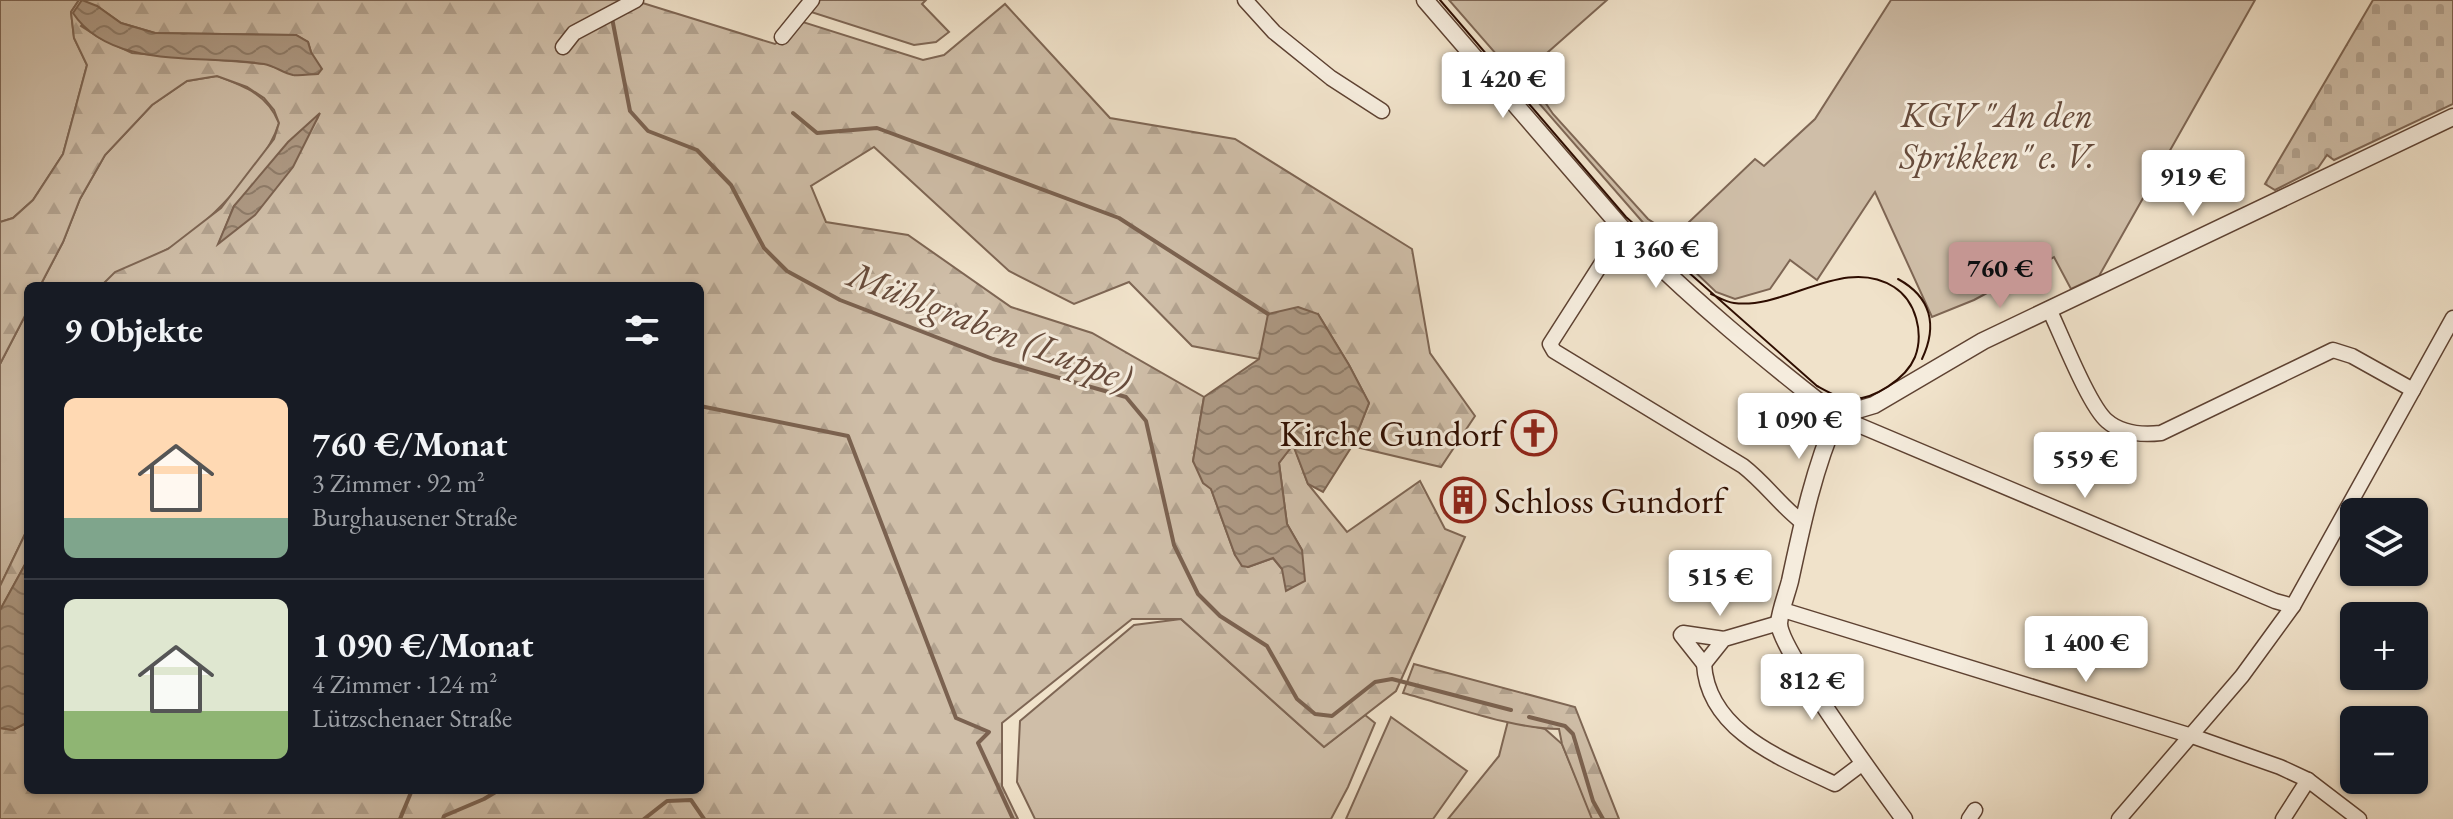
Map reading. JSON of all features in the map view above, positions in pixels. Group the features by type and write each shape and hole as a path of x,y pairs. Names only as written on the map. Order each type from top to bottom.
{"street":[{"path":"782,37 812,0"},
{"path":"1245,0 1274,32 1331,78 1382,111"},
{"path":"1425,0 1627,234 1735,332 1837,416 2260,595 2293,606"},
{"path":"563,47 574,33 630,4"},
{"path":"1904,819 1863,763 1788,648 1781,617 1802,522 1827,438 1837,416 1874,405 1983,341 2453,117"},
{"path":"1627,234 1614,244 1550,344 1554,351 1743,466 1802,522"},
{"path":"2049,309 2098,412 2113,426 2130,432 2146,435 2161,433 2333,350 2352,356 2413,390"},
{"path":"2119,819 2242,676 2293,606 2453,318"},
{"path":"1863,763 1835,784 1756,745 1730,722 1716,701 1705,676 1704,664 1681,634 1724,639 1781,617 2192,736 2308,780 2359,819"},
{"path":"1704,664 1724,639"},
{"path":"2283,819 2308,780"}],"green space":[{"path":"0,0 79,0 71,12 74,38 87,65 63,154 33,200 13,218 0,222"},
{"path":"79,0 633,0 775,44 803,22 923,60 944,55 1005,4 1110,118 1235,139 1412,249 1430,353 1475,416 1441,467 1352,446 1369,403 1318,314 1259,359 1192,346 1129,282 1074,304 1009,271 874,147 811,186 826,222 908,235 1011,307 1092,333 1204,397 1193,461 1211,489 1235,555 1248,567 1273,558 1282,569 1302,550 1287,524 1279,463 1293,444 1308,484 1347,532 1420,481 1445,529 1465,537 1396,691 1324,747 1181,619 1132,619 1002,723 1002,786 1018,819 0,819 0,728 13,730 24,724 24,794 704,794 704,282 105,282 115,272 168,249 221,208 274,139 279,123 274,110 264,98 247,87 217,76 187,81 152,105 105,155 80,199 63,242 42,282 24,282 24,318 0,364 0,222 13,218 33,200 63,154 87,65 74,38 71,12","holes":["97,6 121,23 155,33 296,35 308,42 311,52 294,75 267,64 132,53 81,26","318,117 219,243 234,206"]},
{"path":"816,0 926,0 922,4 949,32 936,42 914,45 808,11"},
{"path":"1449,0 1607,0 1530,68 1530,80 1553,114 1648,219 1660,227 1653,234"},
{"name":"KGV \"An den Sprikken\" e. V.","path":"1891,0 2255,0 2099,276 2071,289 2054,257 1974,300 1932,317 1875,192 1817,280 1790,260 1770,289 1735,299 1716,292 1666,244 1755,159 1764,166 1815,119"},
{"path":"2373,0 2453,0 2453,104 2334,160 2327,155 2318,168 2275,190 2265,184"},
{"path":"217,76 261,98 274,113 279,123 248,176 215,212 181,241 124,269 106,282 42,282 63,242 80,199 105,155 152,105 187,81"},
{"path":"24,318 24,536 0,586 0,364"},
{"path":"24,536 24,566 0,610 0,586"},
{"path":"1181,619 1324,747 1365,715 1375,723 1331,819 1035,819 1017,782 1020,721 1134,625"},
{"path":"1414,664 1575,707 1619,819 1592,819 1559,729 1501,721 1403,693"},
{"path":"1391,717 1467,771 1433,819 1346,819"},
{"path":"1508,721 1545,729 1562,744 1593,819 1448,819 1499,756"}],"water":[{"path":"82,0 97,6 121,23 155,33 296,35 308,42 322,69 318,74 293,75 264,64 135,52 111,44 90,31 73,13"},
{"path":"320,113 293,167 255,215 218,244 234,206 288,142"},
{"path":"1298,307 1318,314 1369,403 1352,446 1323,492 1308,484 1293,445 1279,463 1287,524 1302,550 1305,581 1286,591 1282,569 1273,558 1248,567 1242,566 1211,489 1203,483 1193,461 1204,397 1259,359 1268,314"},
{"path":"24,566 24,724 13,730 0,728 0,610"}],"waterway":[{"name":"Mühlgraben (Luppe)","path":"612,18 630,111 648,131 697,150 731,185 764,248 787,271 840,300 993,359 1126,397 1146,421 1174,545 1198,594 1220,616 1267,646 1297,699 1315,714 1332,716 1375,682 1392,679 1511,710"},
{"path":"793,113 817,133 877,128 1119,218 1268,314"},
{"path":"704,407 848,436 956,718 989,732 978,743 1013,819"},
{"name":"Mühlgraben (Luppe)","path":"1529,717 1565,726 1573,734 1593,801 1603,819"},
{"path":"400,819 410,794"},
{"path":"443,819 492,794"},
{"path":"644,819 667,801 691,800 704,819"}],"tram line":[{"path":"1440,0 1626,217 1817,386 1851,399 1869,396 1897,380 1911,365 1918,348 1916,318 1908,300 1894,287 1875,279 1855,277 1835,280 1754,303 1725,301 1722,299 1719,298 1716,297 1711,294"},
{"path":"1898,279 1918,294 1928,313 1930,335 1922,359"}],"place":[{"name":"Kirche Gundorf","path":"1534,433"},
{"name":"Schloss Gundorf","path":"1463,500"}]}
